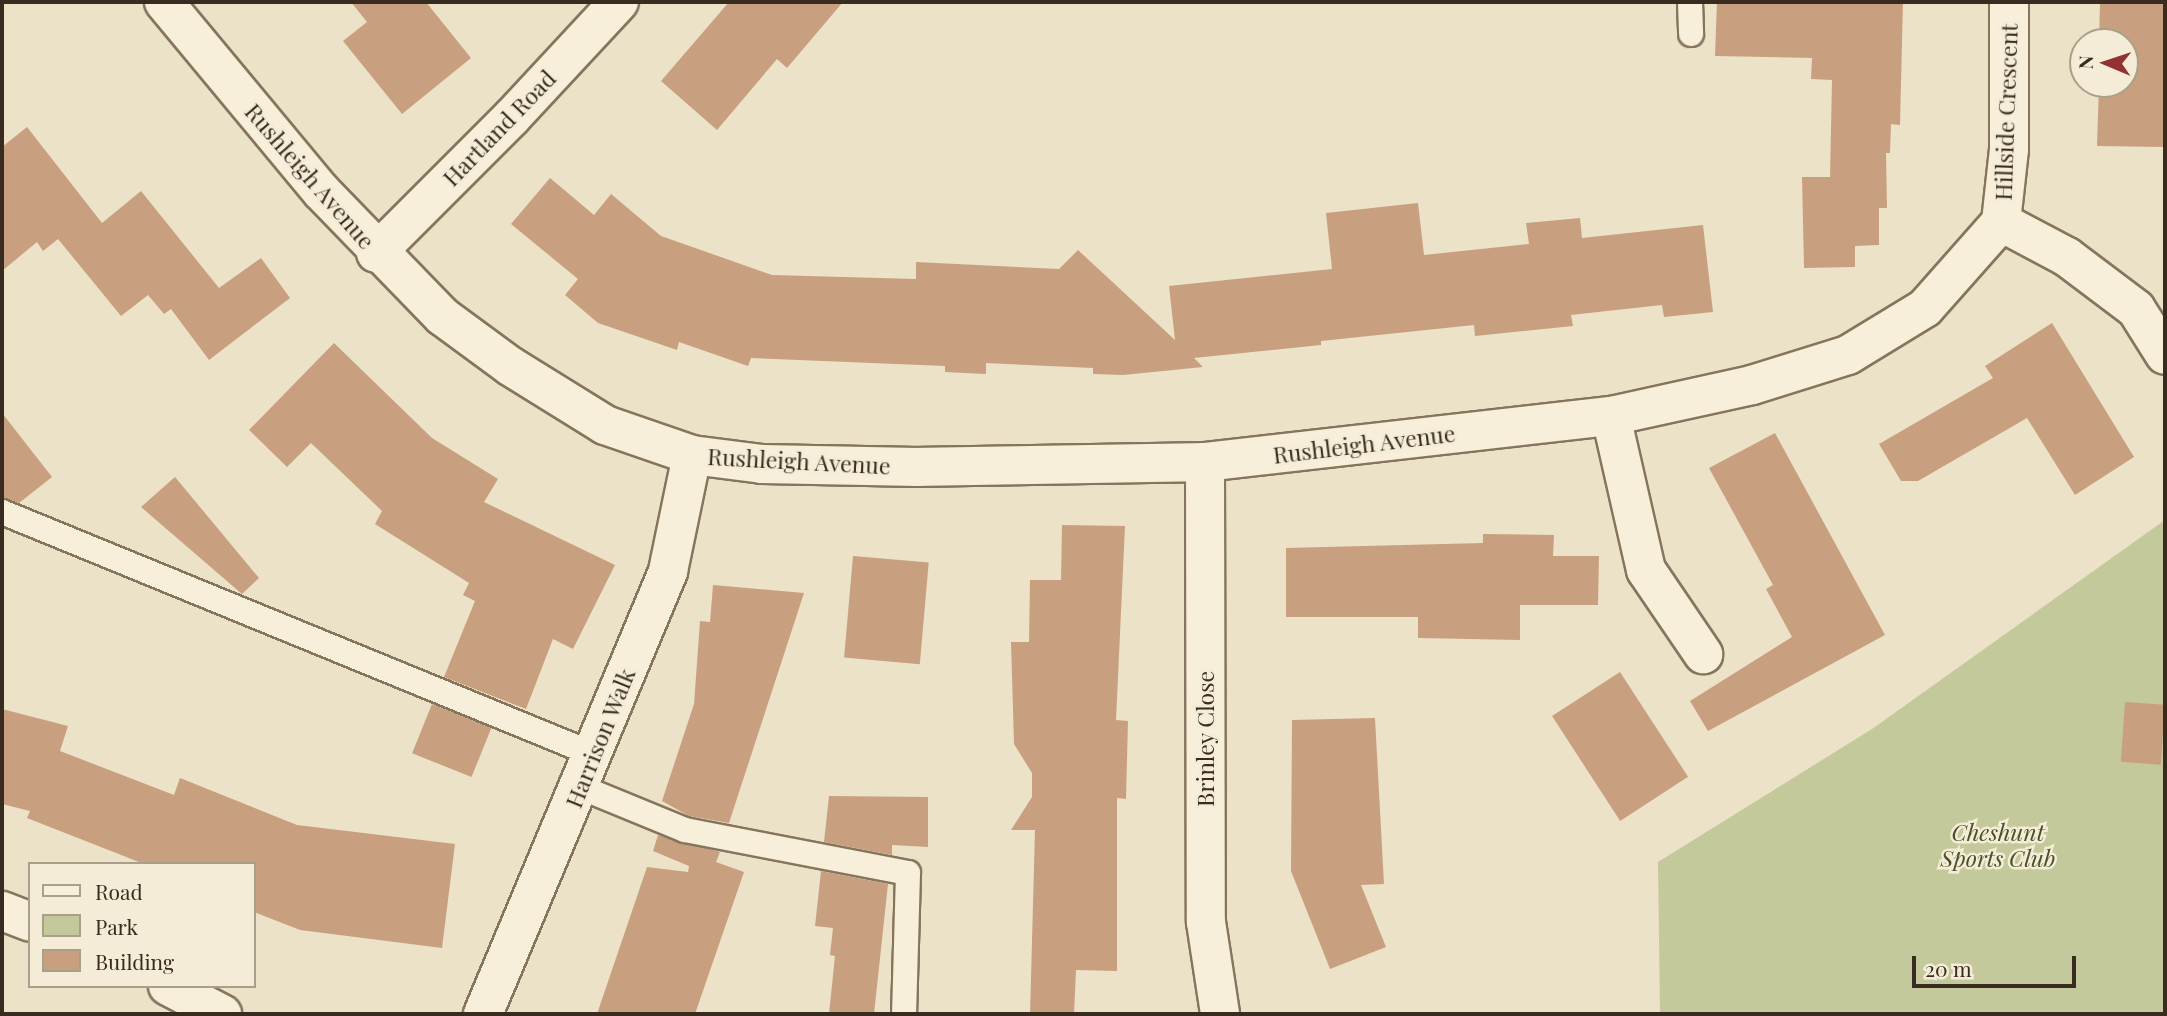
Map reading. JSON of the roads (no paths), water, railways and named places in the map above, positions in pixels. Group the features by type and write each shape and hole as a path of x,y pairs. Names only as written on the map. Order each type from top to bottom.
{"street":[{"name":"Rushleigh Avenue","path":"164,2 288,154 376,253 442,316 510,366 605,425 692,455 762,464 905,467 1205,462 1611,416 1752,385 1848,355 1925,308 2001,222"},
{"name":"Hartland Road","path":"376,253 512,117 619,2"},
{"name":"Hillside Crescent","path":"2001,222 2009,149 2009,2"},
{"path":"2001,222 2067,257 2137,309 2165,355"},
{"path":"1611,416 1646,570 1703,654"},
{"name":"Harrison Walk","path":"483,1014 587,771 668,571 692,455"},
{"name":"Brinley Close","path":"1205,462 1206,922 1220,1014"},
{"path":"2,911 28,921"},
{"path":"171,988 212,1012"}],"lane":[{"path":"1690,2 1691,34"},
{"path":"2,512 587,771 685,830 908,873 904,1014"}],"park label":[{"name":"Cheshunt Sports Club","path":"1998,845"}]}
